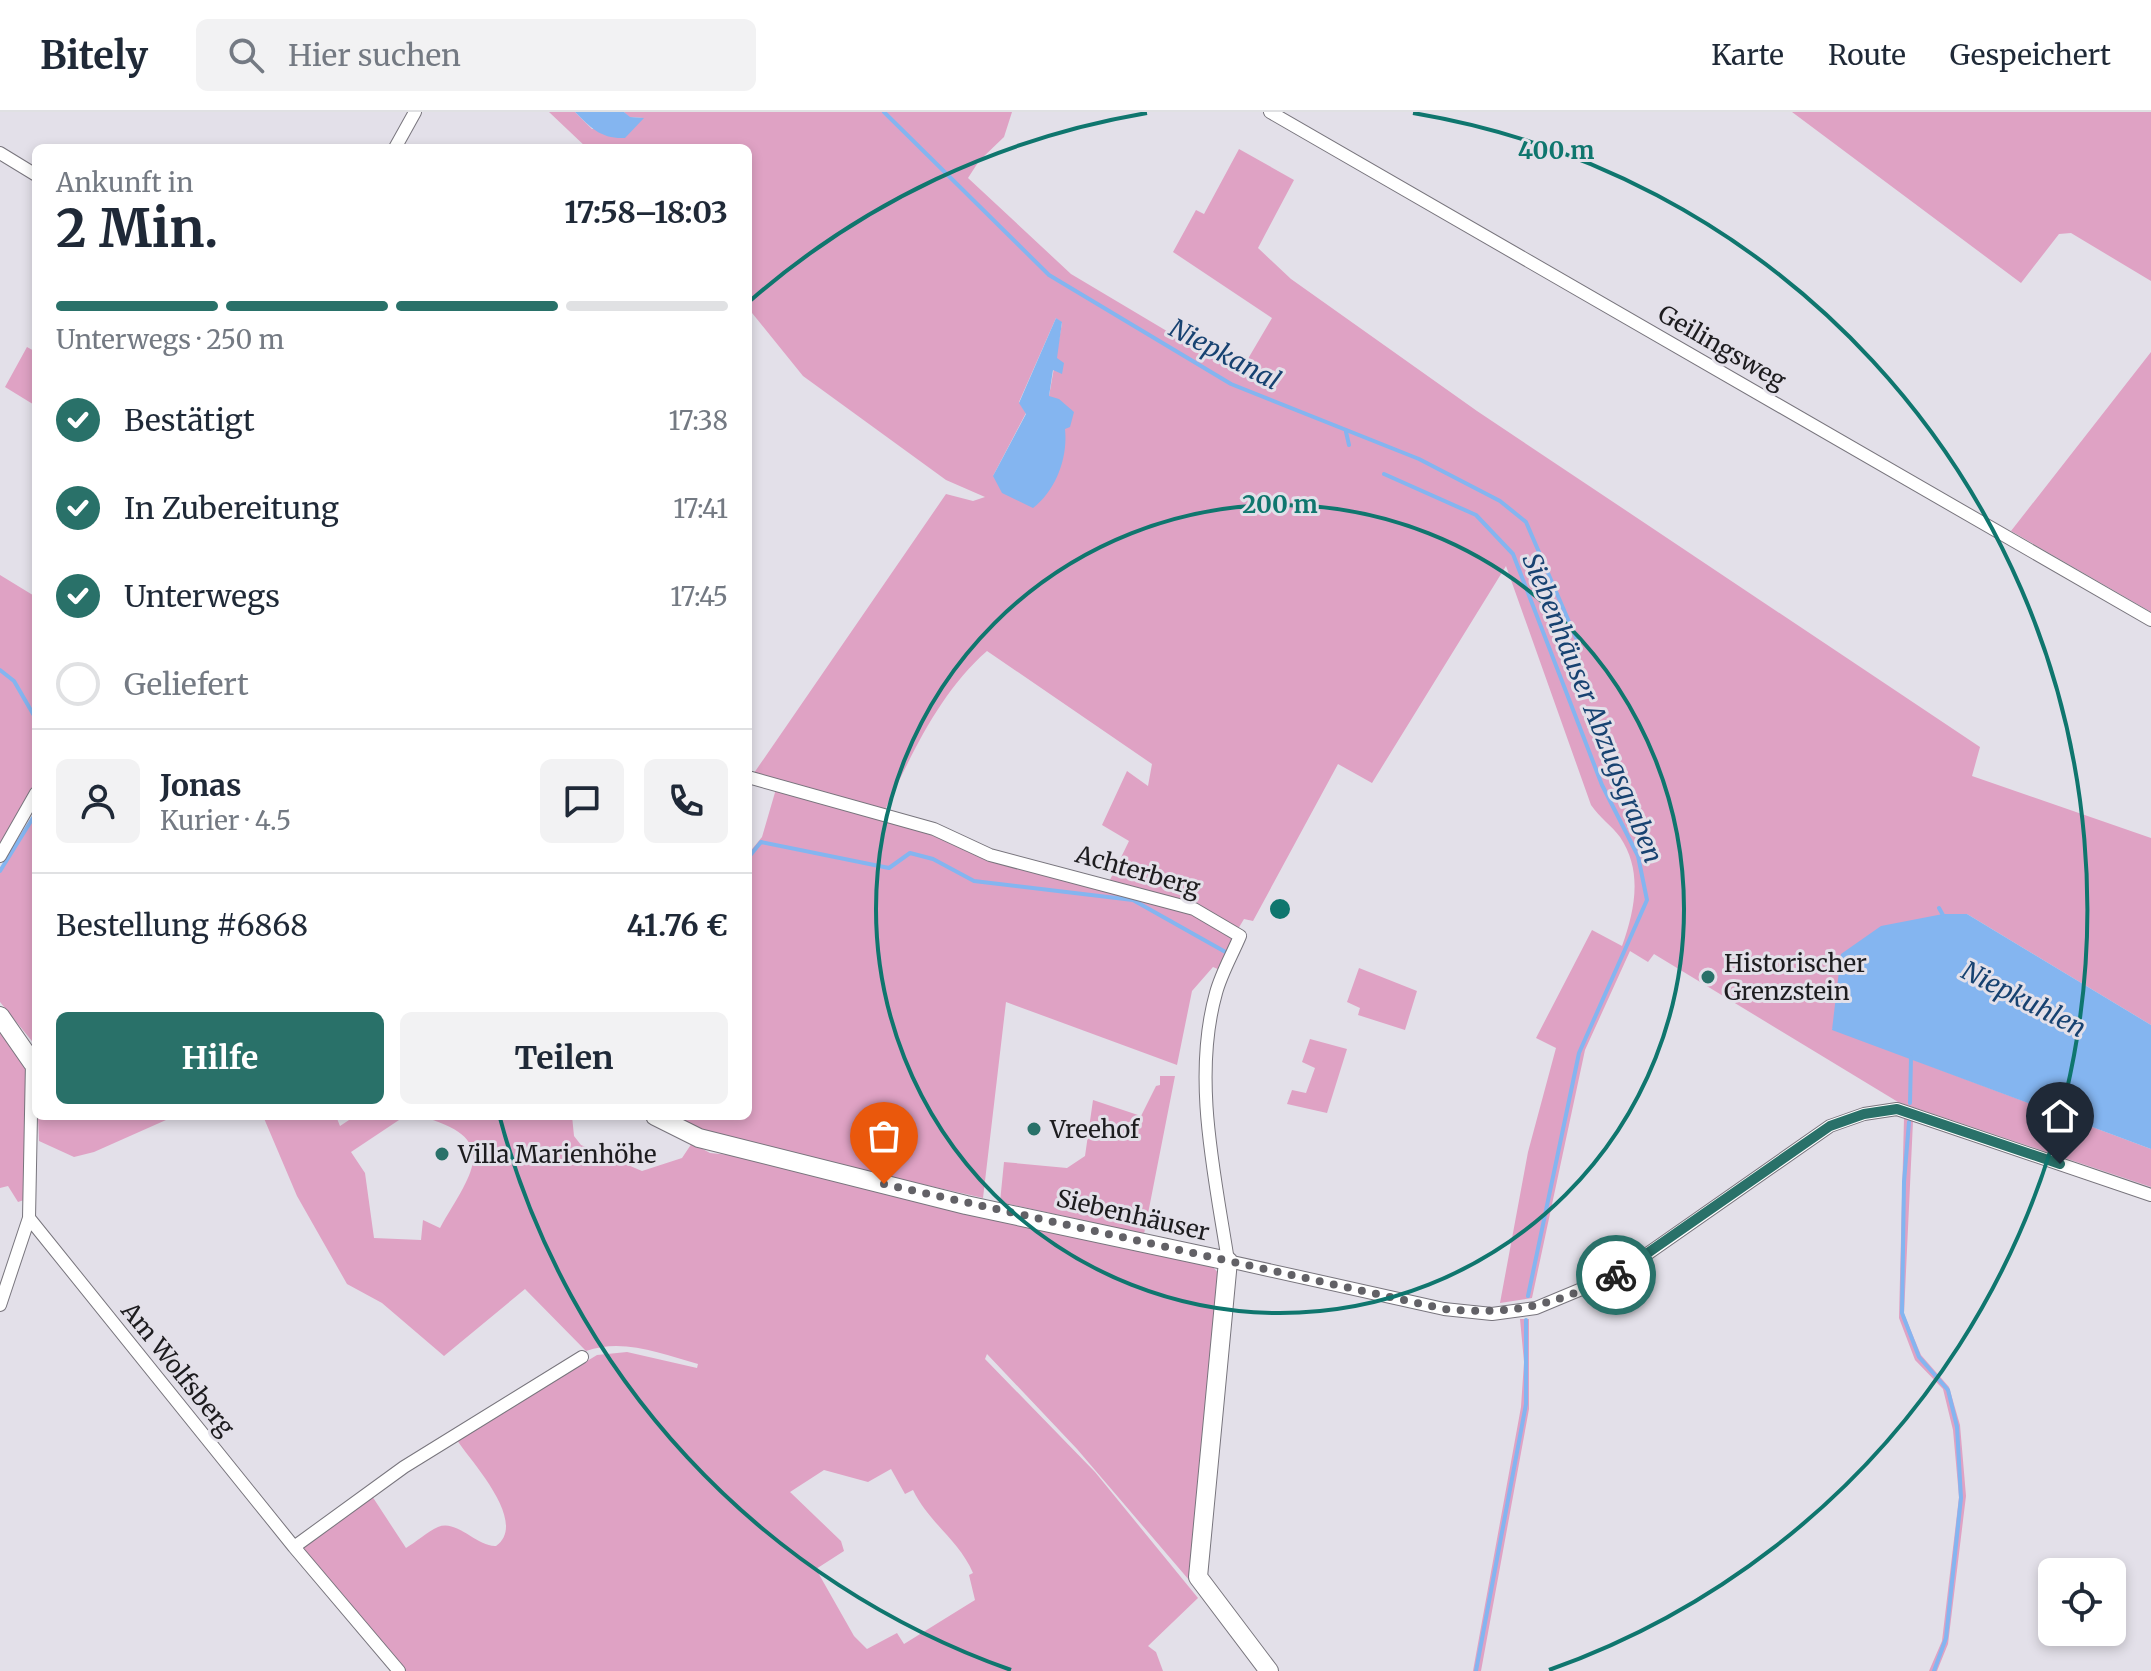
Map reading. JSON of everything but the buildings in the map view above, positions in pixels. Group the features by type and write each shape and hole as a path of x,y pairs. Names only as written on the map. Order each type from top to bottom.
{"street":[{"path":"397,144 415,112"},
{"name":"Geilingsweg","path":"1270,112 2151,620"},
{"path":"0,153 32,173"},
{"name":"Achterberg","path":"752,778 934,829 990,855 1194,909 1240,936 1216,993 1206,1074 1208,1129 1228,1261"},
{"path":"0,856 32,800"},
{"path":"0,1016 32,1059"},
{"path":"1228,1261 1444,1309 1492,1314 1536,1308 1620,1273 1830,1126 1864,1114 1897,1109 2151,1195"},
{"path":"0,1305 29,1218 32,1120"},
{"name":"Siebenhäuser","path":"663,1120 699,1138 966,1205 1228,1261 1198,1577 1269,1671"},
{"name":"Am Wolfsberg","path":"29,1218 294,1547 399,1671"},
{"path":"294,1547 404,1467 582,1357"}],"shaded area":[{"path":"549,112 575,112 592,129 643,118 629,117 624,112 1012,112 1004,137 979,161 968,178 1071,274 1239,374 1272,318 1173,252 1196,210 1204,214 1239,149 1294,180 1258,248 1291,279 1477,411 1980,747 1972,776 2151,838 2151,1025 1967,914 1943,914 1832,1029 2151,1149 2151,1187 1898,1102 1654,954 1648,962 1630,951 1585,1050 1532,1298 1500,1303 1528,1152 1556,1048 1536,1038 1592,930 1622,946 1634,891 1632,863 1627,850 1617,833 1591,805 1506,566 1372,783 1338,764 1253,921 1244,919 1238,929 1192,905 1109,882 1129,841 1102,825 1127,771 1148,786 1152,764 987,651 941,705 916,746 885,810 754,773 946,494 973,501 985,497 946,480 803,376 752,313 752,144 583,144","holes":["1056,318 1062,323 1049,396 993,476 1026,413 1019,402"]},
{"path":"1792,112 2151,112 2151,281 2071,233 2059,234 2021,283"},
{"path":"27,347 32,350 32,404 5,387"},
{"path":"2151,352 2151,612 2011,531"},
{"path":"0,575 32,595 32,787 0,846"},
{"path":"776,789 921,831 988,858 1202,916 1236,940 1220,970 1213,967 1192,991 1177,1065 1006,1002 983,1198 715,1137 680,1120 752,1120 752,849 762,837"},
{"path":"32,817 32,1041 0,1002 0,869"},
{"path":"1359,968 1417,991 1405,1030 1358,1015 1360,1008 1347,1002"},
{"path":"0,1027 27,1071 27,1199 18,1202 8,1186 0,1188"},
{"path":"1310,1039 1347,1049 1327,1113 1287,1104 1292,1090 1306,1093 1315,1068 1302,1062"},
{"path":"1160,1076 1175,1076 1144,1234 1000,1202 1004,1162 1067,1168 1085,1156 1093,1100 1141,1116 1156,1086 1160,1085"},
{"path":"1904,1118 1913,1121 1904,1314 1921,1355 1949,1387 1960,1425 1966,1496 1948,1644 1937,1671 1929,1671 1942,1641 1959,1497 1953,1430 1943,1389 1915,1360 1899,1318"},
{"path":"38,1120 166,1120 94,1152 74,1157 39,1141"},
{"path":"265,1120 338,1120 340,1126 349,1120 399,1120 351,1152 365,1173 374,1238 421,1240 423,1220 440,1228 462,1191 473,1160 471,1147 463,1135 432,1120 572,1120 574,1136 581,1145 642,1171 682,1158 692,1143 710,1153 740,1156 1212,1266 1223,1278 1189,1580 1077,1449 987,1354 985,1359 1095,1472 1198,1598 1148,1646 1156,1652 1163,1671 404,1671 298,1549 372,1496 406,1548 434,1529 445,1526 496,1546 504,1535 506,1522 502,1508 457,1440 597,1355 627,1352 697,1368 698,1364 628,1347 600,1347 586,1351 525,1289 444,1356 382,1303 347,1284 297,1196","holes":["891,1469 905,1494 913,1490 967,1561 973,1573 969,1575 975,1600 904,1644 897,1633 867,1649 854,1636 816,1569 844,1551 841,1541 790,1492 824,1470 868,1482"]},
{"path":"1520,1319 1529,1319 1529,1409 1481,1671 1473,1671 1521,1407 1524,1362"}],"water":[{"path":"575,112 624,112 630,117 644,118 625,138 617,138 597,131"},
{"path":"1056,318 1062,322 1057,358 1064,363 1062,374 1053,370 1049,396 1059,399 1074,412 1070,427 1065,429 1059,473 1048,492 1033,508 1002,493 993,476 1026,414 1019,403"},
{"path":"1943,914 1967,914 2151,1025 2151,1149 1832,1030 1841,954 1881,926"}],"waterway":[{"name":"Niepkanal","path":"884,112 1049,275 1231,384 1419,459 1500,501 1526,522 1576,638"},
{"name":"Siebenhäuser Abzugsgraben","path":"1346,432 1349,445"},
{"name":"Siebenhäuser Abzugsgraben","path":"1384,474 1476,515 1513,554 1602,785 1638,856 1647,900 1579,1053 1528,1296"},
{"path":"0,670 14,681 32,712"},
{"path":"0,871 32,819"},
{"path":"752,853 761,842 889,868 910,853 933,859 974,881 1133,900 1229,954"},
{"name":"Niepkuhlen","path":"1939,908 1944,917"},
{"path":"1910,1103 1911,1057"},
{"path":"1909,1122 1904,1182 1902,1313 1919,1357 1948,1390 1957,1427 1961,1498 1946,1638 1934,1671"},
{"name":"Siebenhäuser Abzugsgraben","path":"1476,1671 1526,1404 1526,1320"}],"way so far":[{"path":"884,1184 966,1205 996,1209 1444,1309 1492,1314 1536,1308 1616,1275"}],"place":[{"name":"Historischer Grenzstein","path":"1708,977"},
{"name":"Vreehof","path":"1034,1129"},
{"name":"Villa Marienhöhe","path":"442,1154"}],"route":[{"path":"1616,1275 1830,1126 1864,1114 1897,1109 2060,1164"}]}
